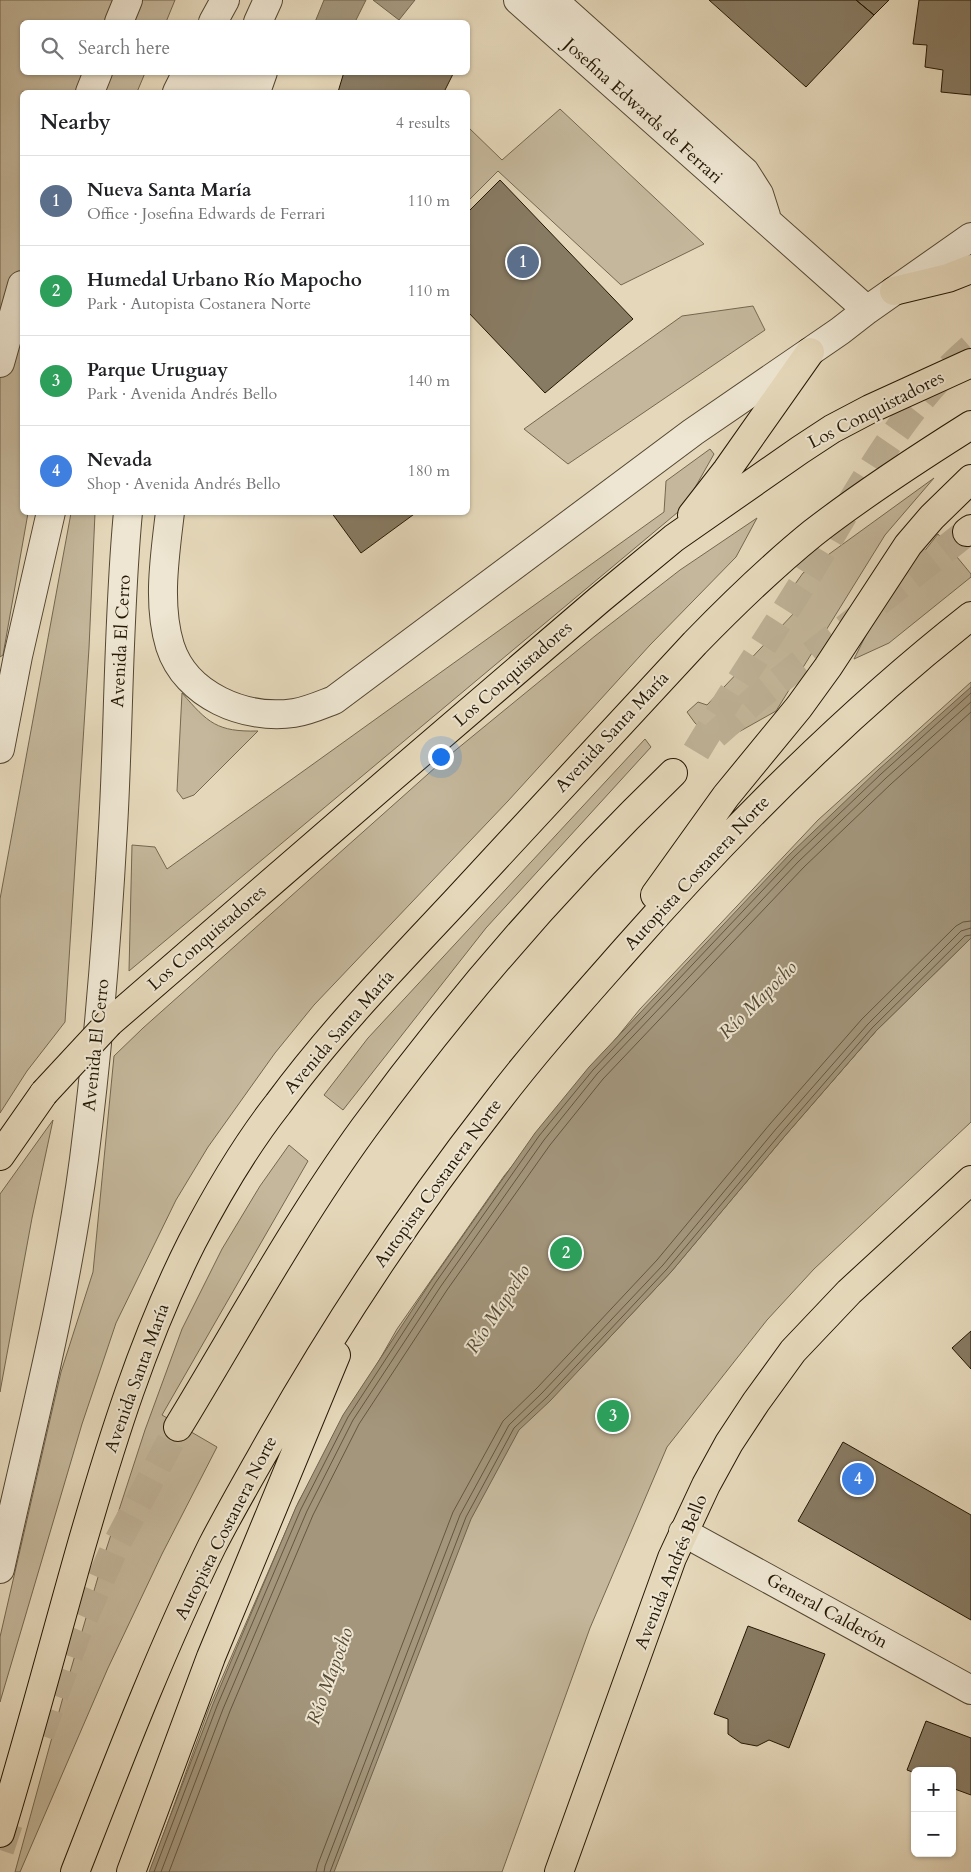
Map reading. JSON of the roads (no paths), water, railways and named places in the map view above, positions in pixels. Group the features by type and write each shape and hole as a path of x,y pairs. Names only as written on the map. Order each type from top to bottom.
{"main road":[{"path":"894,291 948,278 971,269"},
{"path":"674,538 727,470 810,352"},
{"name":"Los Conquistadores","path":"0,1156 44,1093 109,1024 394,776 674,538 832,429 870,409 971,363"},
{"name":"Avenida Santa María","path":"0,1833 94,1499 139,1363 191,1244 214,1202 275,1106 319,1051 379,984 737,600 814,533 875,488 971,425"},
{"path":"594,986 697,835 726,796 799,707 828,667 908,545 932,516 971,479"},
{"name":"Autopista Costanera Norte","path":"75,1872 149,1685 214,1543 305,1380 368,1280 440,1177 497,1100 594,986 726,839 800,766 888,685 971,616"},
{"path":"178,1427 293,1237 375,1114 447,1020 555,892 620,824 673,773"},
{"name":"Avenida Andrés Bello","path":"559,1872 683,1532 729,1442 793,1351 849,1292 971,1180"},
{"path":"131,1872 211,1657 368,1280"}],"street":[{"path":"120,20 128,0"},
{"path":"214,20 225,0"},
{"path":"224,20 230,0"},
{"path":"259,20 268,0"},
{"path":"279,20 285,0"},
{"name":"Josefina Edwards de Ferrari","path":"518,0 866,310"},
{"name":"Josefina Edwards de Ferrari","path":"553,0 745,172 759,194 768,222"},
{"path":"91,90 97,75"},
{"path":"179,90 186,75"},
{"path":"203,90 207,75"},
{"path":"227,90 234,75"},
{"path":"257,90 262,75"},
{"path":"170,515 164,568 164,596 170,645 179,664 192,681 206,693 238,708 256,713 286,714 316,708 334,700 693,432 810,352 866,310 971,237"},
{"path":"0,363 20,292"},
{"path":"0,748 18,656 50,515"},
{"name":"Avenida El Cerro","path":"0,1569 63,1283 76,1218 84,1160 102,983 113,829 121,616 128,515"},
{"name":"General Calderón","path":"683,1532 971,1690"}],"water":[{"path":"324,0 366,0 356,20 316,20"},
{"path":"373,0 415,0 399,20"},
{"name":"Río Mapocho","path":"971,687 971,938 876,1031 671,1272 550,1401 519,1430 471,1519 334,1872 149,1872 213,1704 296,1507 343,1415 432,1280 535,1133 589,1067 790,854 878,770"}],"tunnel":[{"path":"696,752 792,600 860,487 900,427 921,399 971,348"},
{"path":"715,735 757,698 967,532"},
{"path":"40,1735 76,1636 115,1547 178,1427"},
{"path":"0,1850 13,1811"}],"place":[{"name":"Nueva Santa María","path":"523,262"},
{"name":"Humedal Urbano Río Mapocho","path":"566,1253"},
{"name":"Parque Uruguay","path":"613,1416"},
{"name":"Nevada","path":"858,1479"}]}
